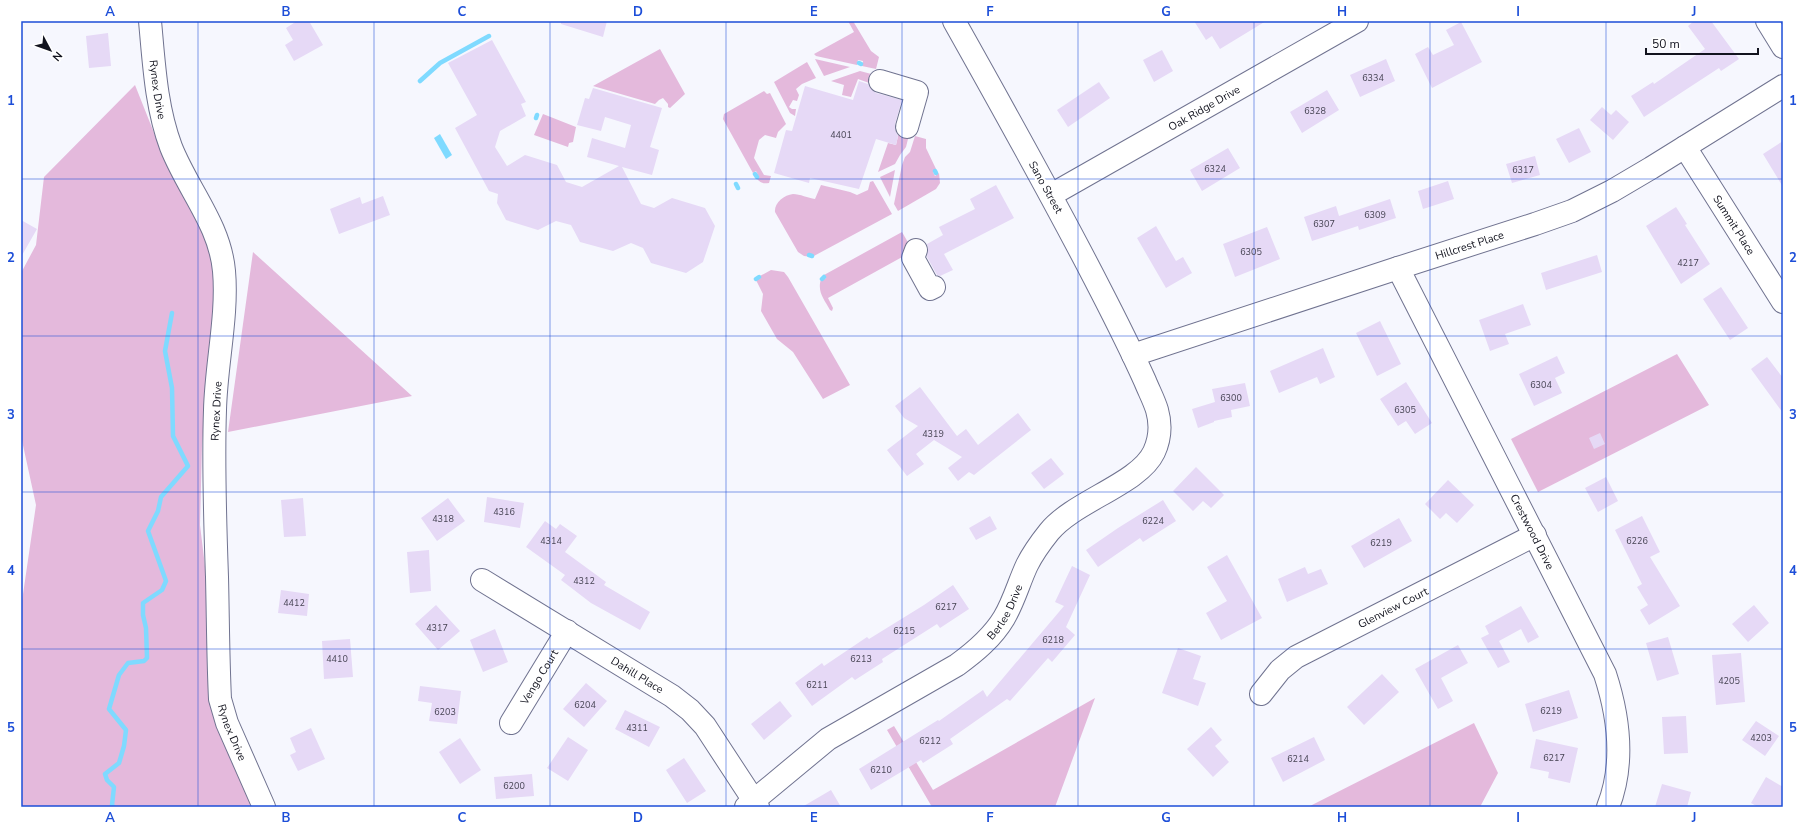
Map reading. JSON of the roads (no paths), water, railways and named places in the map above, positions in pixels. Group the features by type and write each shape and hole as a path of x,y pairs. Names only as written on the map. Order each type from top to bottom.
{"street":[{"name":"Rynex Drive","path":"150,21 159,106 163,124 172,149 183,172 214,229 222,254 225,292 215,408 214,467 220,699 227,723 264,807"},
{"name":"Sano Street","path":"954,21 1051,195 1134,355"},
{"name":"Oak Ridge Drive","path":"1051,195 1357,21"},
{"path":"1767,21 1783,47"},
{"path":"880,81 917,92 907,127"},
{"name":"Hillcrest Place","path":"1134,355 1535,224 1572,210 1612,191 1783,86"},
{"name":"Summit Place","path":"1685,147 1783,302"},
{"path":"916,250 913,258 930,289 934,287"},
{"name":"Crestwood Drive","path":"1398,268 1601,664 1613,700 1618,725 1619,752 1616,776 1608,807"},
{"name":"Berlee Drive","path":"752,805 828,739 957,665 976,650 993,633 1003,620 1010,607 1027,565 1038,546 1053,527 1070,513 1136,473 1146,464 1153,454 1158,442 1159,420 1134,355"},
{"name":"Glenview Court","path":"1261,694 1280,670 1296,657 1535,535"},
{"name":"Dahill Place","path":"482,580 672,696 690,710 705,726 752,805"},
{"name":"Vengo Court","path":"511,723 567,631"}],"water":[{"path":"440,134 452,155 446,159 434,138"}],"waterway":[{"path":"420,81 440,63 489,36"},
{"path":"736,184 738,188"},
{"path":"114,807 112,805 114,787 107,780 105,774 119,763 124,746 126,730 109,709 119,675 128,663 144,661 147,658 143,603 162,590 166,581 148,531 158,511 161,497 188,466 173,436 172,388 165,351 172,313"}]}
